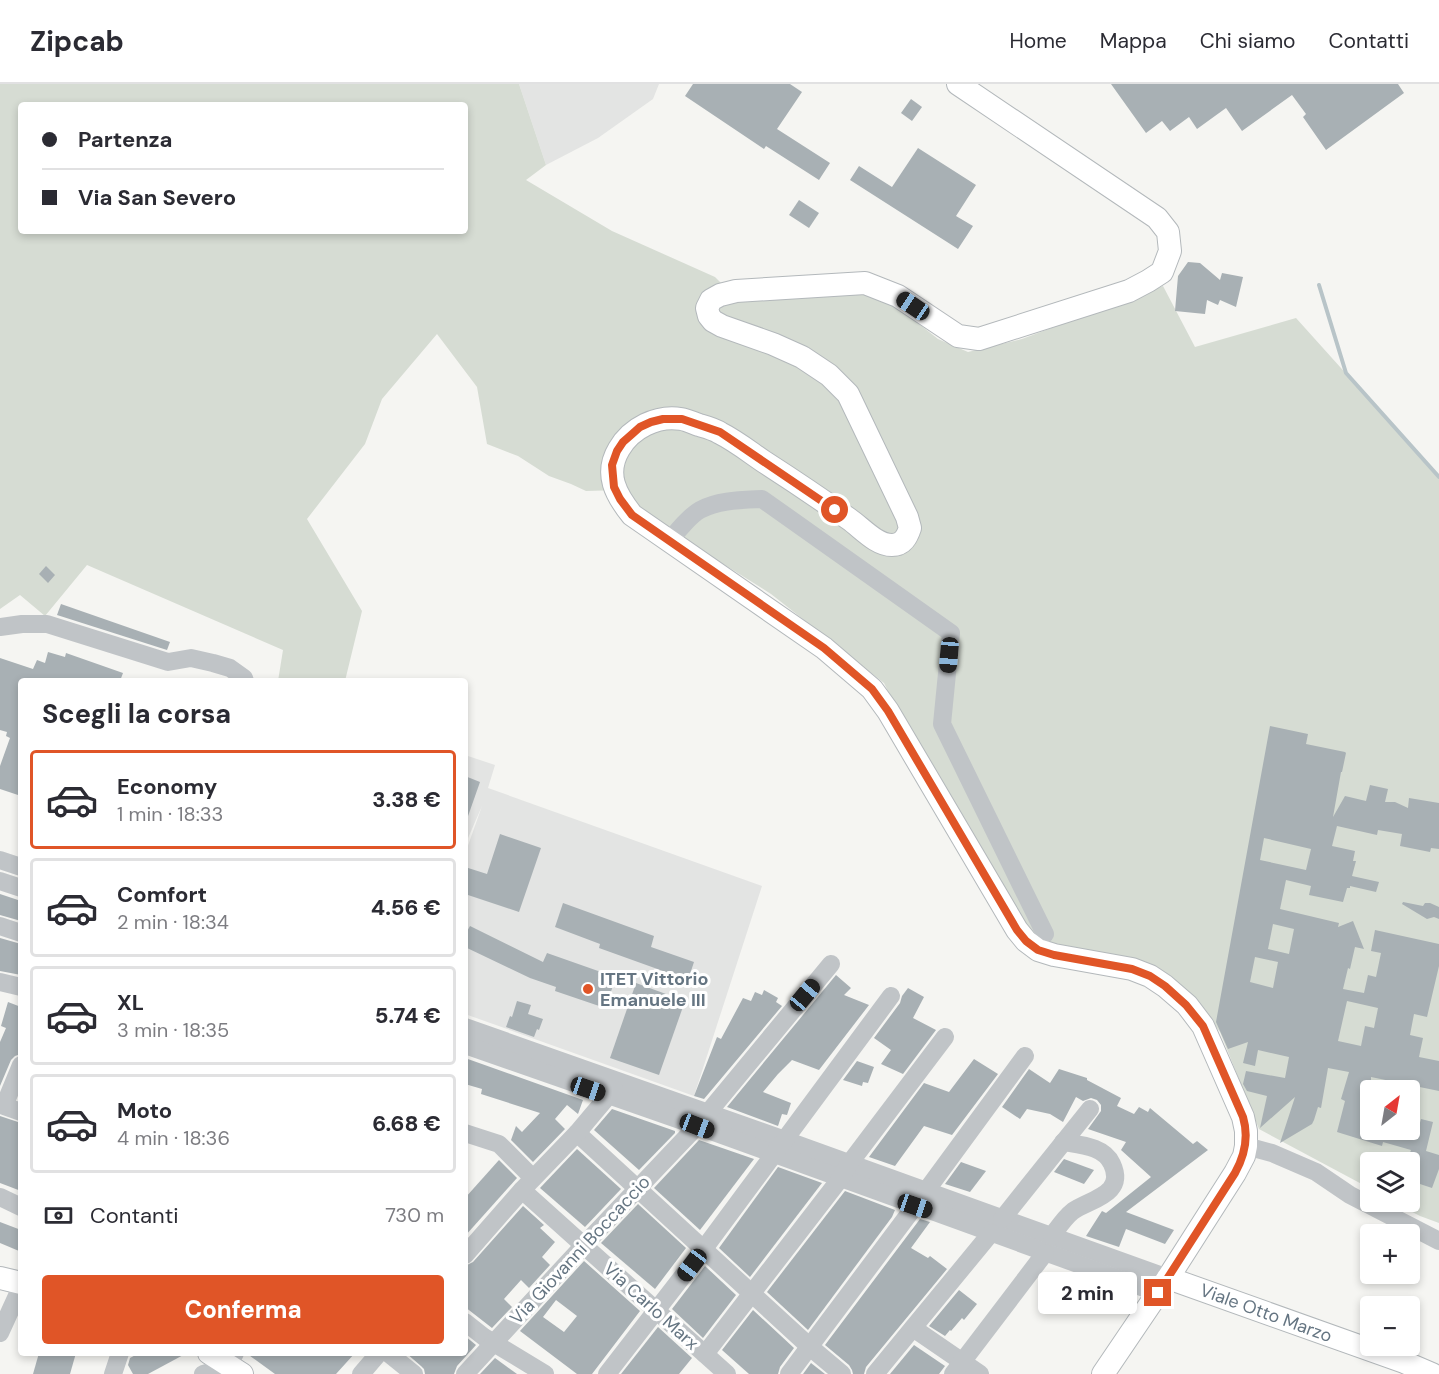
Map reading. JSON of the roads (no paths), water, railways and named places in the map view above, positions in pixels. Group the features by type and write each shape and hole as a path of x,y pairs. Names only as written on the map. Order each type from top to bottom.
{"main road":[{"path":"958,84 1157,218 1168,232 1170,252 1162,272 1129,291 979,339 958,336 898,296 865,283 736,291 711,300 707,308 713,321 802,357 829,375 848,394 907,517 910,528 906,538 900,544 890,545 877,540 720,432 682,419 663,419 651,422 640,427 623,442 612,465 614,487 632,515 824,648 872,689 888,711 1017,930 1026,941 1038,950 1054,955 1132,969 1150,976 1186,1005 1203,1026 1245,1123 1244,1156 1163,1286 1103,1374"},
{"path":"0,1278 18,1284"},
{"name":"Viale Otto Marzo","path":"1163,1286 1404,1362 1432,1374"}],"street":[{"path":"670,541 676,532 700,510 730,500 762,499 951,633 942,724 1045,934"},
{"path":"0,627 47,624 168,662 191,658 213,663 230,668 244,678"},
{"path":"0,860 18,866"},
{"path":"0,881 18,887"},
{"path":"0,926 18,932"},
{"name":"Via Giovanni Boccaccio","path":"465,1374 703,1120 831,964"},
{"path":"0,982 18,986"},
{"path":"607,1374 703,1250 891,996"},
{"path":"468,1028 614,1089"},
{"path":"705,1354 945,1037"},
{"path":"468,1046 614,1089 1163,1286"},
{"path":"789,1374 1025,1056"},
{"path":"18,1072 4,1106 18,1112"},
{"path":"468,1252 577,1133 614,1089"},
{"path":"875,1374 1090,1109"},
{"path":"577,1133 842,1374"},
{"name":"Via Carlo Marx","path":"468,1134 499,1144 528,1184 583,1246 727,1374"},
{"path":"957,1368 1048,1245 1062,1222 1073,1211 1099,1199 1114,1185 1116,1173 1109,1158 1101,1151 1089,1146 1063,1142"},
{"path":"1246,1146 1272,1153 1316,1172 1350,1195 1439,1241"},
{"path":"0,1197 18,1205"},
{"path":"0,1334 18,1292"},
{"path":"468,1324 493,1344 545,1374"},
{"path":"913,1328 957,1368 980,1374"},
{"path":"113,1374 119,1356"},
{"path":"361,1374 377,1356"},
{"path":"392,1356 414,1374"},
{"path":"190,1374 223,1363"}],"waterway":[{"path":"1319,285 1346,373 1439,477"}],"place":[{"name":"ITET Vittorio Emanuele III","path":"588,989"}]}
